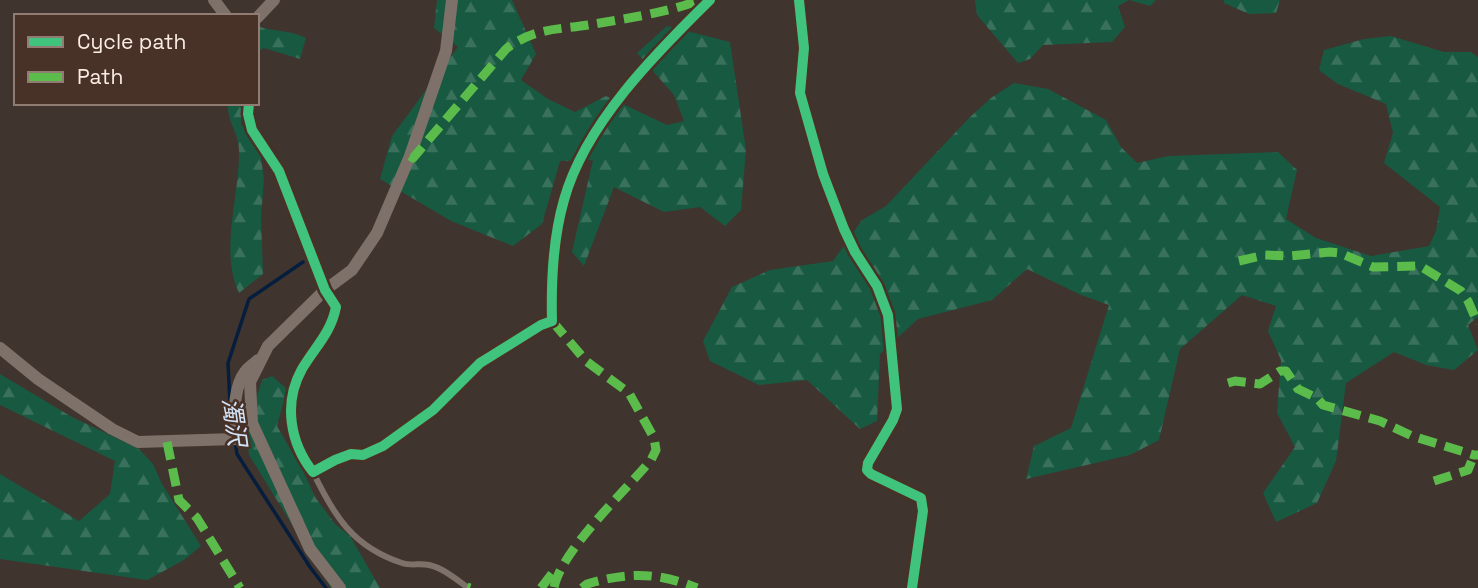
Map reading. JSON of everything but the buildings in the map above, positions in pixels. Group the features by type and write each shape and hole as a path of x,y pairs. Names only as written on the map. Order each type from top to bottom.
{"street":[{"path":"259,16 274,0"},
{"path":"340,588 310,549 252,423 250,382 268,346 325,290 352,270 377,233 410,156 446,51 452,0"},
{"path":"249,105 252,130 279,170 325,290 336,307 334,320 325,338 298,378 291,411 292,429 302,458 313,472 351,454 363,455 383,446 433,410 480,363 552,321 558,228 564,198 587,144 650,60 710,0"},
{"path":"799,0 804,48 800,93 823,174 855,252 877,286 888,315 897,409 868,463 867,470 920,498 923,511 912,588"},
{"path":"0,348 112,429 138,442 235,439 238,390 244,372 261,358"}],"lane":[{"path":"313,472 329,506 357,538 377,552 405,564 430,565 467,587"}],"green space":[{"path":"437,0 512,0 536,54 521,80 548,99 575,112 606,96 667,125 684,121 674,95 637,53 667,26 730,42 746,150 741,210 725,226 700,207 664,212 614,187 584,266 572,252 593,160 560,161 542,224 513,246 451,221 380,179 392,136 458,47 434,28"},
{"path":"975,0 1129,0 1118,6 1125,27 1112,42 1043,45 1030,59 1018,63 977,15"},
{"path":"1129,0 1156,0 1150,6"},
{"path":"1224,0 1280,0 1276,13 1249,14 1224,3"},
{"path":"259,26 306,38 300,59 264,48 259,51"},
{"path":"1391,36 1444,52 1471,52 1478,57 1478,317 1468,325 1478,350 1454,370 1426,365 1394,352 1346,383 1336,461 1317,503 1276,522 1263,493 1295,447 1277,413 1281,360 1268,331 1276,306 1242,295 1180,349 1159,440 1130,455 1026,479 1034,446 1071,428 1109,305 1027,269 992,300 918,319 880,354 877,421 860,429 807,380 759,385 710,361 703,341 732,287 770,270 833,261 862,220 886,206 969,118 991,98 1014,83 1048,89 1106,120 1121,147 1137,163 1168,156 1278,152 1297,170 1286,219 1316,238 1371,256 1429,246 1436,231 1440,207 1384,163 1393,133 1386,104 1338,84 1319,70 1324,50 1364,39"},
{"path":"228,105 242,105 241,124 261,157 264,180 261,217 263,274 239,293 233,276 230,241 239,150"},
{"path":"0,374 72,417 139,449 153,464 162,484 201,546 184,560 147,580 0,559 0,474 79,521 110,494 115,461 0,405"},
{"path":"272,376 287,389 277,426 315,497 335,524 350,536 380,588 331,588 249,455 246,431 262,380"}],"waterway":[{"name":"濁沢","path":"230,403 228,363 249,299 303,262"},
{"name":"濁沢","path":"235,441 237,454 326,588"}],"marked path":[{"path":"410,156 413,158 506,49 516,42 536,33 645,15 700,0"},
{"path":"1239,261 1265,255 1290,256 1330,252 1340,253 1373,267 1420,266 1461,291 1478,324"},
{"path":"552,321 586,361 629,393 654,438 656,450 651,460 595,522 568,557 554,588"},
{"path":"1228,383 1235,381 1260,384 1280,371 1286,371 1298,389 1317,398 1323,405 1380,421 1412,436 1478,455"},
{"path":"167,442 179,500 197,518 240,588"},
{"path":"1434,481 1468,470 1474,455"},
{"path":"541,588 554,571"},
{"path":"582,588 602,580 629,576 669,579 697,588"}],"cycle path":[{"path":"249,105 252,130 279,171 325,290 336,307 326,332 302,369 292,395 294,436 313,472 351,454 363,455 383,446 433,410 480,363 552,321 555,244 560,214 574,172 588,144 624,92 710,0"},
{"path":"799,0 804,48 800,93 823,174 844,229 877,286 888,315 897,409 868,463 867,470 921,498 923,511 912,588"}]}
